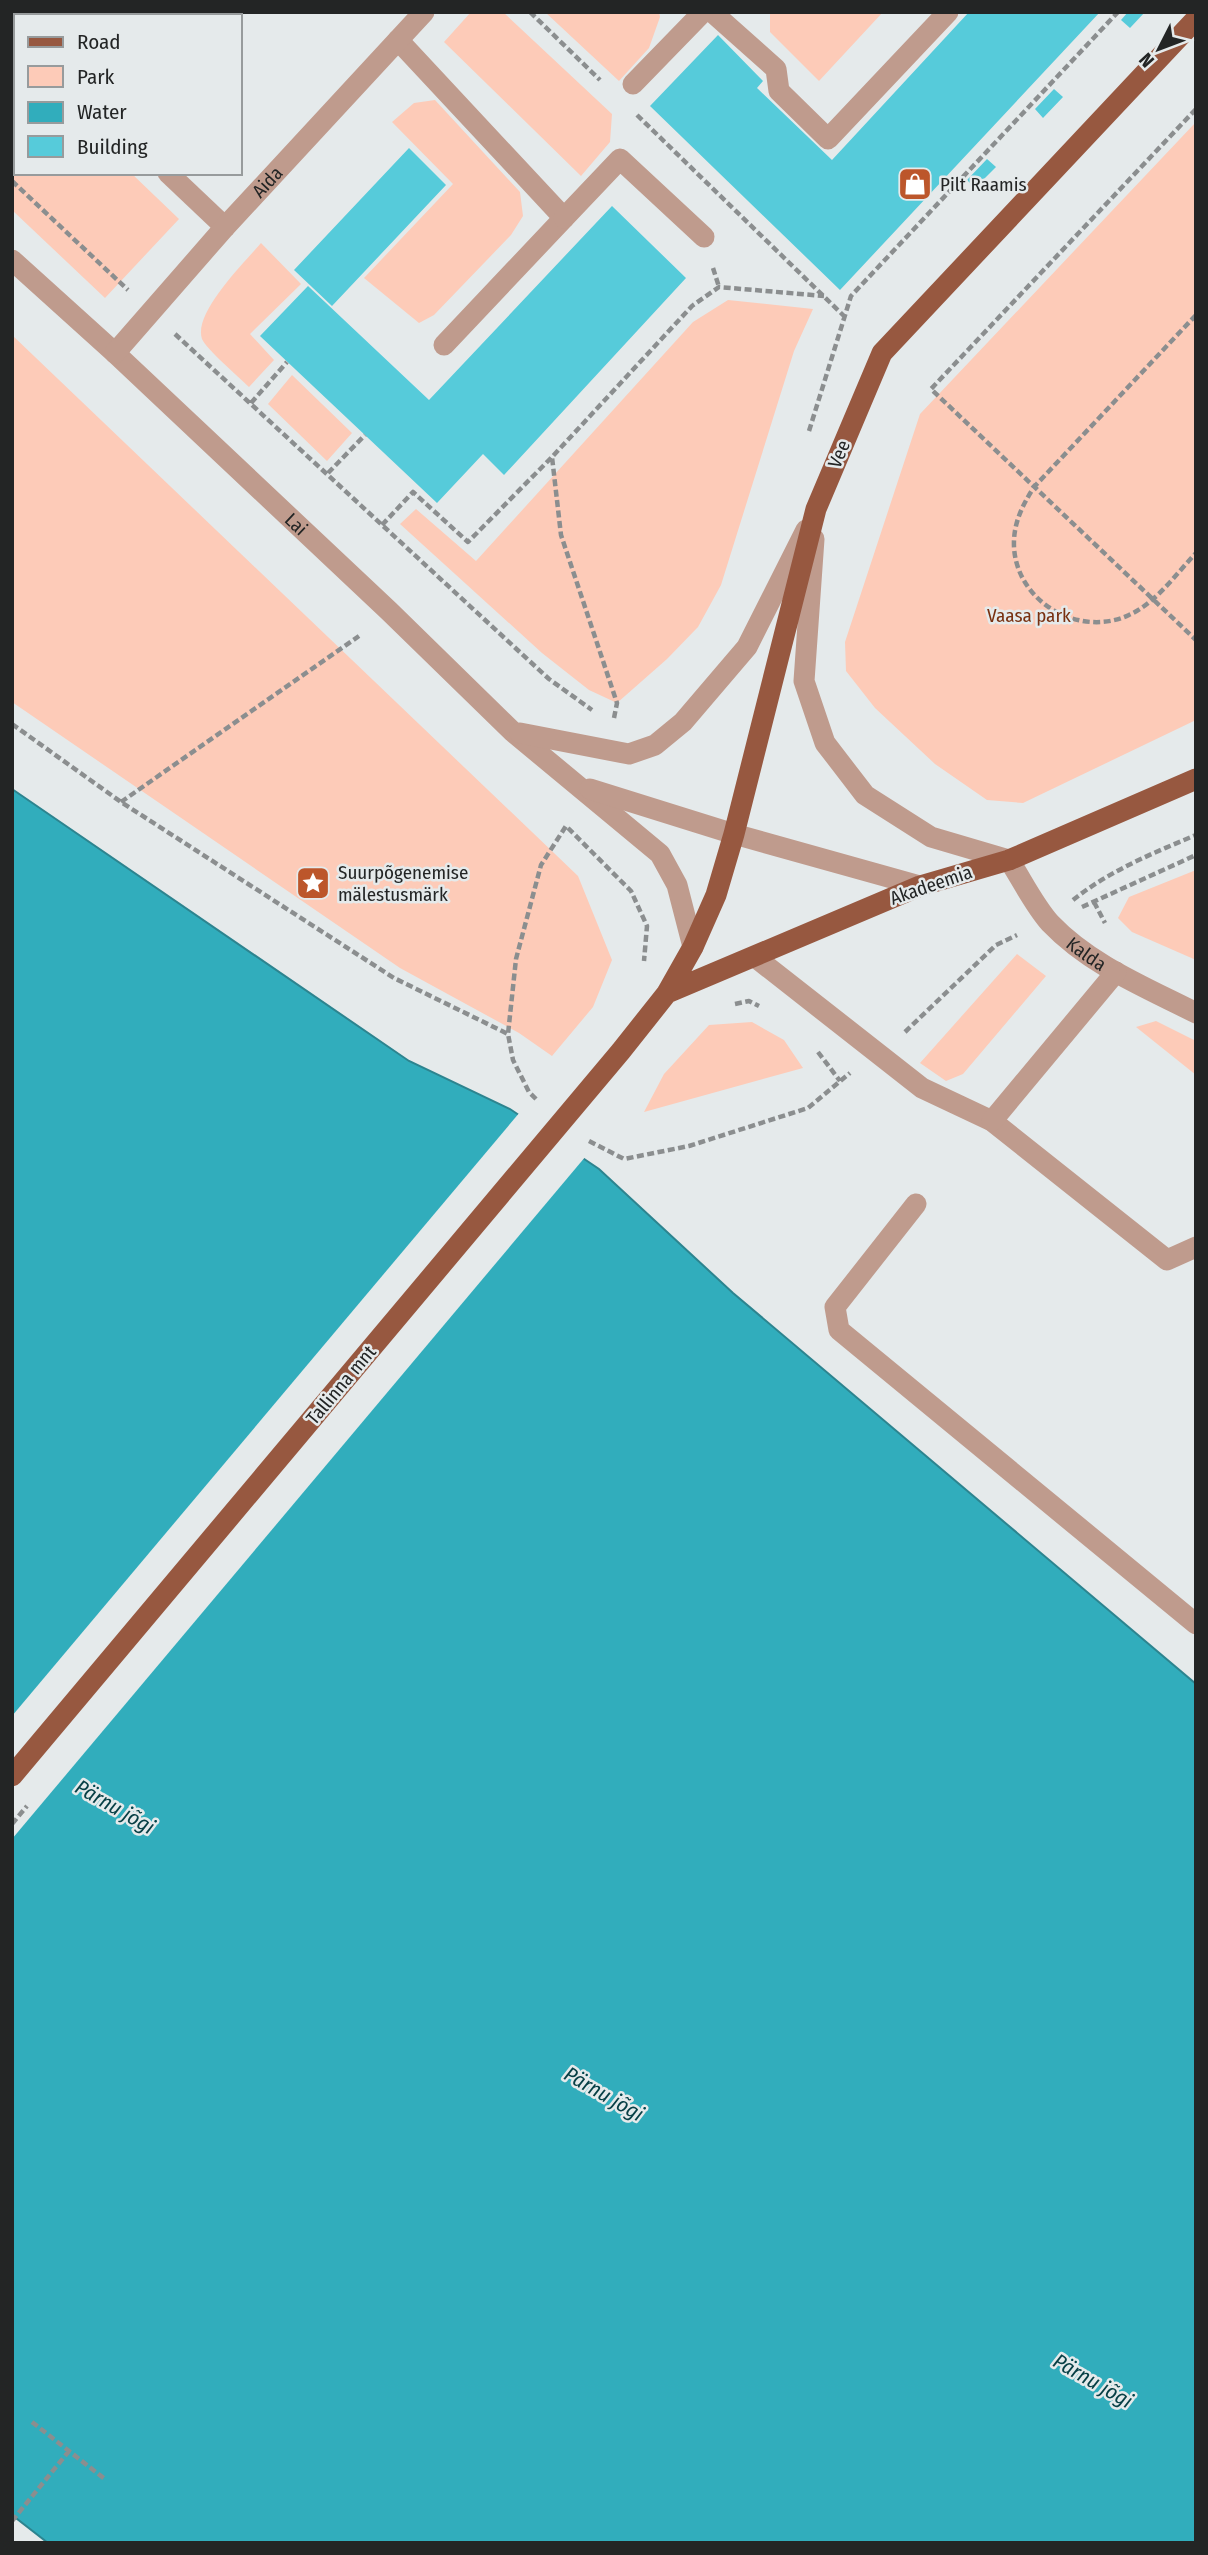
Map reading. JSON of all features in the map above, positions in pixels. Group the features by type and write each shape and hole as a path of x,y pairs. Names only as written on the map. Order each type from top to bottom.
{"main road":[{"name":"Vee","path":"667,993 693,947 716,895 734,834 816,509 882,352 1196,19"},
{"name":"Akadeemia","path":"667,993 920,886 1009,860 1196,779"},
{"name":"Tallinna mnt","path":"12,1776 667,993"}],"street":[{"name":"Aida","path":"115,353 225,227 424,12"},
{"path":"633,83 702,12"},
{"path":"712,12 776,69 779,91 828,139 948,12"},
{"path":"398,40 564,218"},
{"path":"444,345 620,159 704,237"},
{"path":"170,175 225,227"},
{"name":"Lai","path":"12,260 115,353 389,611 513,732 660,854 677,885 693,947"},
{"path":"513,732 629,754 655,745 683,722 747,647 816,509"},
{"path":"816,509 804,681 825,743 865,795 932,837 1009,860"},
{"name":"Lai","path":"581,786 734,834 920,886"},
{"name":"Kalda","path":"1009,860 1048,921 1081,951 1196,1013"},
{"path":"755,957 922,1088 992,1121 1167,1260 1196,1247"},
{"path":"992,1121 1116,972"},
{"path":"916,1204 835,1307 839,1331 1196,1624"}],"path":[{"path":"530,12 610,89"},
{"path":"629,108 844,316"},
{"path":"1196,109 931,389 1196,640"},
{"path":"382,525 413,492 468,542 552,457 692,306 719,287 824,296"},
{"path":"1196,315 1034,487 1021,508 1014,532 1018,565 1028,587 1045,606 1065,617 1087,623 1109,622 1130,615 1152,600 1196,553"},
{"path":"251,403 287,362"},
{"path":"328,473 365,435"},
{"path":"291,439 549,679 602,718"},
{"path":"552,457 561,535 617,703"},
{"path":"121,803 359,636"},
{"path":"12,724 121,803 394,978 508,1034"},
{"path":"538,1101 529,1091 513,1060 508,1034 516,959 541,865 566,826 631,891 646,926 645,962 641,971"},
{"path":"1048,921 1093,885 1148,855 1196,835"},
{"path":"587,1140 624,1159 689,1146 808,1108 909,1028 996,945 1196,855"},
{"path":"724,1006 749,1001 761,1007"},
{"path":"814,1046 840,1081"},
{"path":"32,2422 106,2480"},
{"path":"12,2521 69,2451"}],"green space":[{"path":"471,12 503,12 612,114 610,142 581,176 444,42"},
{"path":"545,12 659,12 660,17 649,48 619,81"},
{"path":"770,12 883,12 819,81 770,32"},
{"path":"12,61 14,175 133,175 179,219 105,298 12,210"},
{"path":"435,100 520,192 523,216 511,235 434,315 419,323 364,278 453,184 392,122 414,103"},
{"name":"Vaasa park","path":"1196,122 1196,720 1023,803 987,800 935,764 875,708 846,671 845,642 920,414"},
{"path":"261,243 301,284 250,334 274,360 249,387 205,344 201,328 212,302"},
{"path":"728,300 813,309 794,351 721,585 698,627 667,659 617,703 589,690 542,653 400,524 416,509 476,561 693,322"},
{"path":"12,335 578,876 612,960 593,1007 552,1056 519,1033 400,968 12,702"},
{"path":"292,375 352,433 327,461 268,404"},
{"path":"1196,870 1196,960 1132,932 1118,918 1129,897"},
{"path":"1017,954 1046,976 963,1074 946,1081 920,1063"},
{"path":"1156,1021 1196,1041 1196,1075 1136,1027"},
{"path":"752,1022 784,1040 803,1068 644,1112 664,1074 709,1025"}],"water":[{"name":"Pärnu jõgi","path":"12,789 409,1061 510,1109 599,1169 733,1293 1196,1684 1196,2543 48,2543 12,2515"}],"pier":[{"path":"520,1112 586,1156 12,1839 12,1716"}],"building":[{"path":"969,12 1100,12 840,290 650,106 718,35 763,81 757,88 832,160"},
{"path":"1128,12 1145,12 1130,28 1121,20"},
{"path":"1054,89 1063,97 1043,118 1035,109"},
{"path":"409,148 446,185 332,306 294,270"},
{"path":"987,159 996,167 975,188 967,180"},
{"path":"612,206 686,278 504,475 483,454 437,503 260,336 308,286 429,400"}],"place":[{"name":"Pilt Raamis","path":"915,184"},
{"name":"Suurpõgenemise mälestusmärk","path":"313,883"}]}
